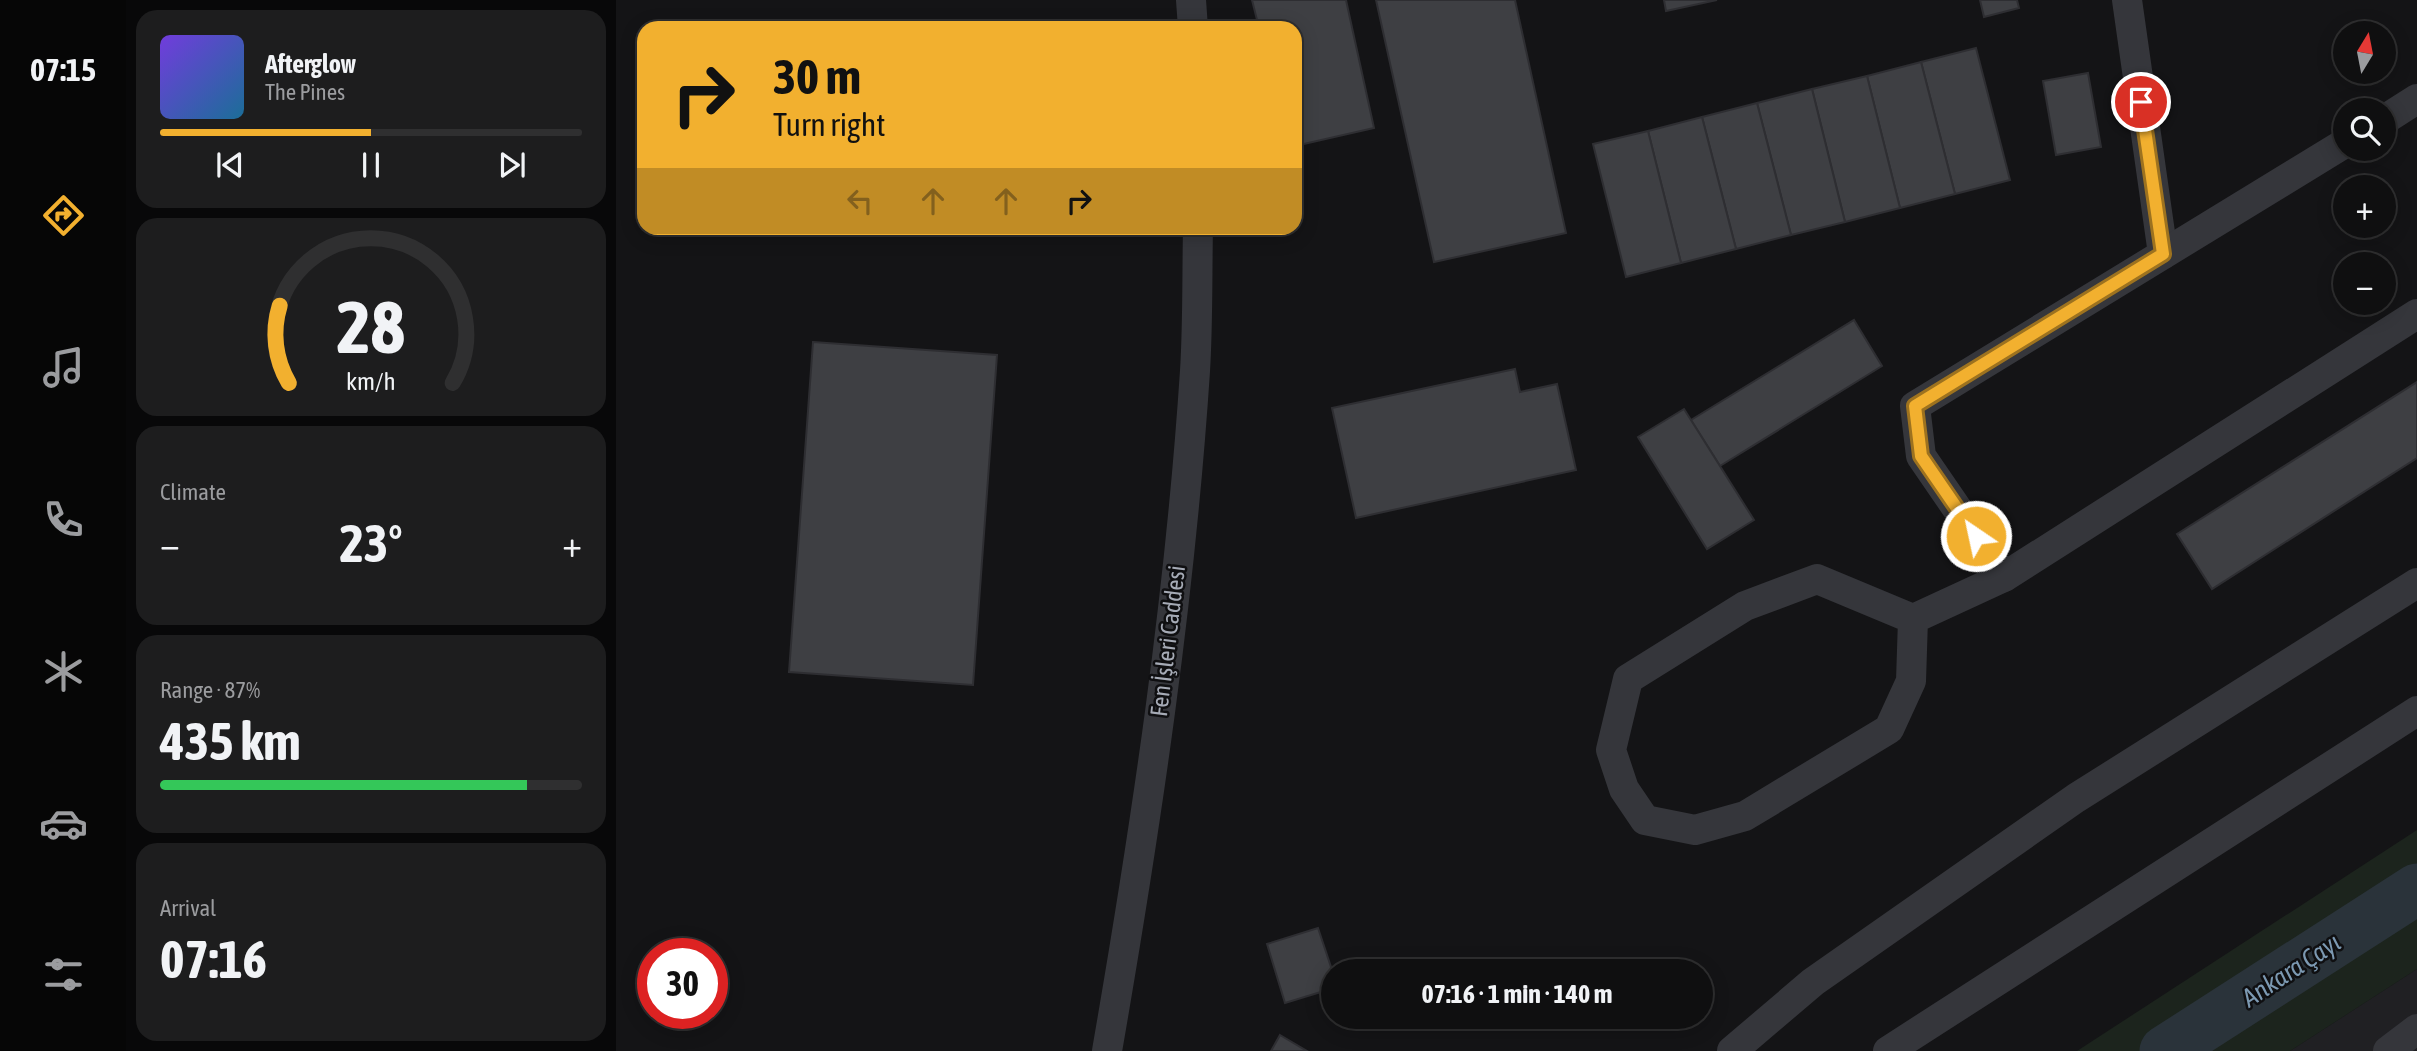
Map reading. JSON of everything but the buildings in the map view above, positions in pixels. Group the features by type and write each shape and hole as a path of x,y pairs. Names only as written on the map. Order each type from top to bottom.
{"street":[{"path":"1191,0 1192,21"},
{"path":"2127,0 2163,254"},
{"path":"2396,112 2417,99"},
{"path":"2004,577 1921,456 1915,406 2333,150"},
{"name":"Fen İşleri Caddesi","path":"1107,1051 1147,802 1178,568 1195,369 1198,235"},
{"path":"1913,619 1911,681 1889,729 1745,816 1695,830 1645,820 1624,789 1611,750 1628,679 1745,606 1817,579 1913,619 2004,577 2417,314"},
{"path":"1732,1051 1814,982 2076,798 2417,583"},
{"path":"1888,1051 2417,711"},
{"path":"2388,1051 2417,1030"},
{"path":"2400,1051 2417,1044"}],"shaded area":[{"path":"2417,830 2417,969 2290,1051 2077,1051"},
{"path":"2417,969 2417,1051 2290,1051"}],"waterway":[{"name":"Ankara Çayı","path":"2165,1051 2417,889"}],"route":[{"path":"1976,536 1921,456 1915,406 2163,254 2141,102"}]}
